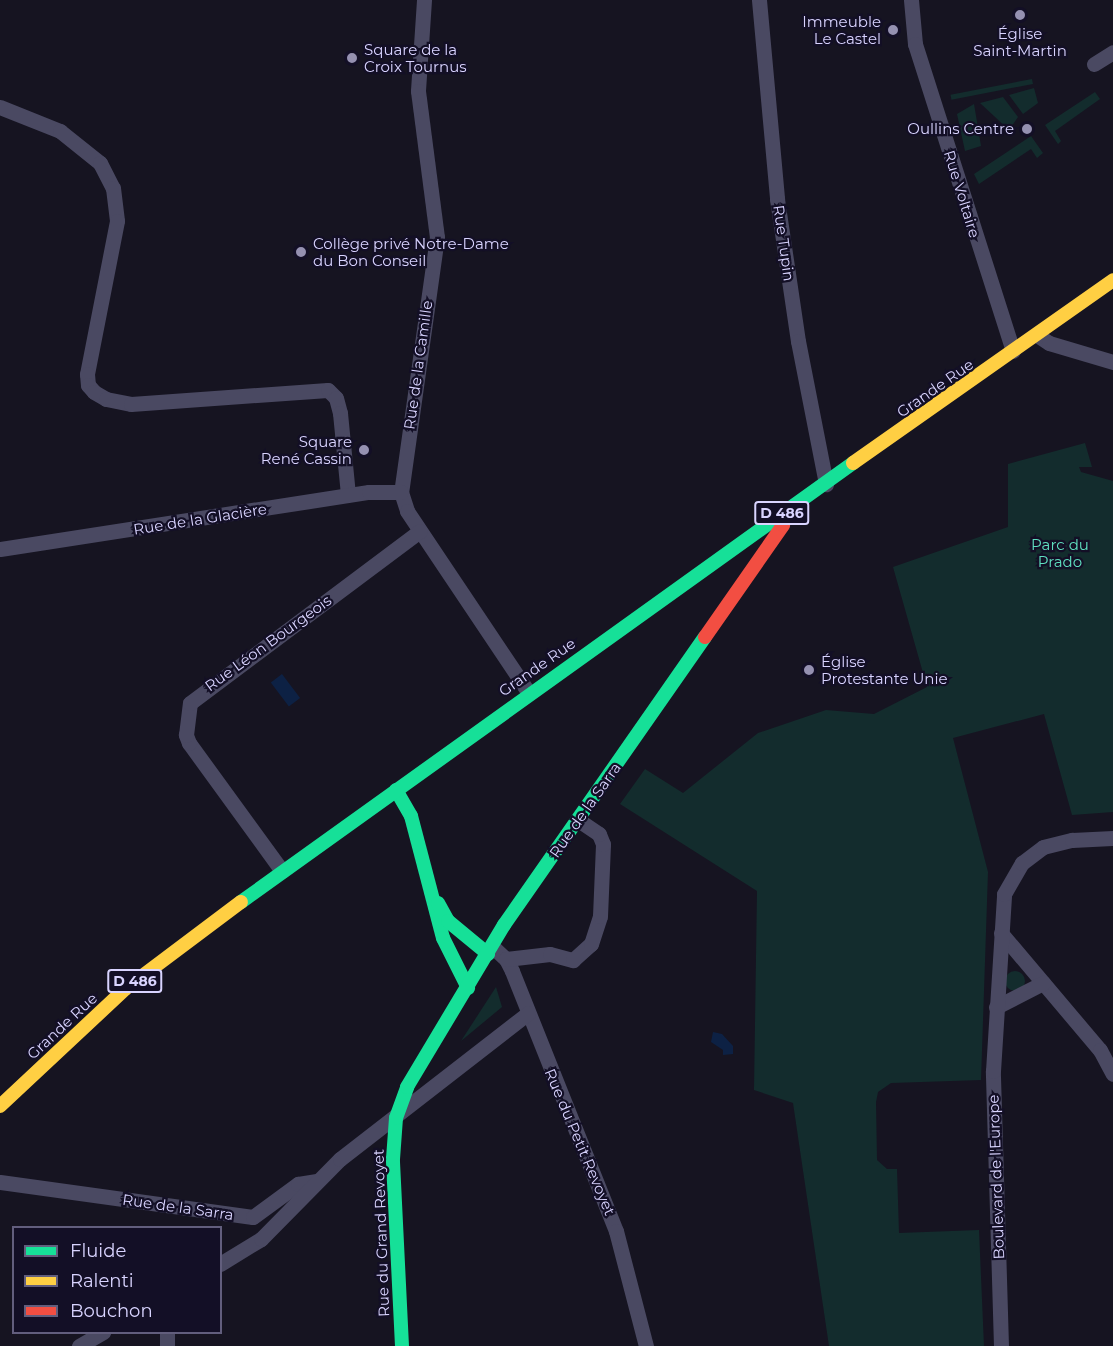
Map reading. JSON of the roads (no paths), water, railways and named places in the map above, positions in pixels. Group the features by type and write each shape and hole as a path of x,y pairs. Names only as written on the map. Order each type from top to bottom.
{"main road":[{"name":"Grande Rue","path":"0,1106 125,988 282,871 529,693 1113,280"},
{"name":"Rue de la Sarra","path":"396,1118 407,1087 491,951 504,925 783,525 787,510"},
{"path":"396,790 411,816 443,938 468,988"},
{"path":"432,892 448,921 491,951"},
{"name":"Rue du Grand Revoyet","path":"396,1118 393,1159 402,1346"}],"street":[{"name":"Rue de la Camille","path":"401,492 437,237 418,91 424,0"},
{"name":"Rue Tupin","path":"759,0 777,199 798,341 826,484"},
{"name":"Rue Voltaire","path":"911,0 915,44 1014,351"},
{"path":"1094,64 1113,52"},
{"path":"0,107 60,131 100,163 113,188 117,221 87,374 88,385 94,392 106,399 131,404 327,390 336,398 346,496"},
{"path":"1037,335 1049,343 1113,362"},
{"name":"Rue de la Glacière","path":"0,549 346,496 401,492"},
{"path":"401,492 420,531 529,693"},
{"name":"Rue Léon Bourgeois","path":"282,871 189,743 186,735 190,703 420,531"},
{"path":"506,959 550,954 573,960 591,944 600,916 603,844 599,834 578,820"},
{"name":"Boulevard de l'Europe","path":"1001,1346 993,1071 1001,933 1007,886 1028,857 1053,844 1113,837"},
{"path":"1001,933 1100,1050 1113,1074"},
{"name":"Rue du Petit Revoyet","path":"491,951 506,959 616,1231 646,1346"},
{"path":"996,1007 1043,983"},
{"name":"Rue de la Sarra","path":"0,1182 253,1217 298,1184 317,1180 528,1013"},
{"path":"222,1263 261,1239 317,1180"},
{"path":"79,1346 100,1334"}],"water":[{"path":"282,674 300,698 289,706 271,682"},
{"path":"713,1032 722,1034 733,1046 733,1054 723,1055 723,1050 711,1042"}],"place":[{"name":"Église Saint-Martin","path":"1020,15"},
{"name":"Immeuble Le Castel","path":"893,30"},
{"name":"Square de la Croix Tournus","path":"352,58"},
{"name":"Oullins Centre","path":"1027,129"},
{"name":"Collège privé Notre-Dame du Bon Conseil","path":"301,252"},
{"name":"Square René Cassin","path":"364,450"},
{"name":"Église Protestante Unie","path":"809,670"}],"park label":[{"name":"Parc du Prado","path":"1060,552"}]}
